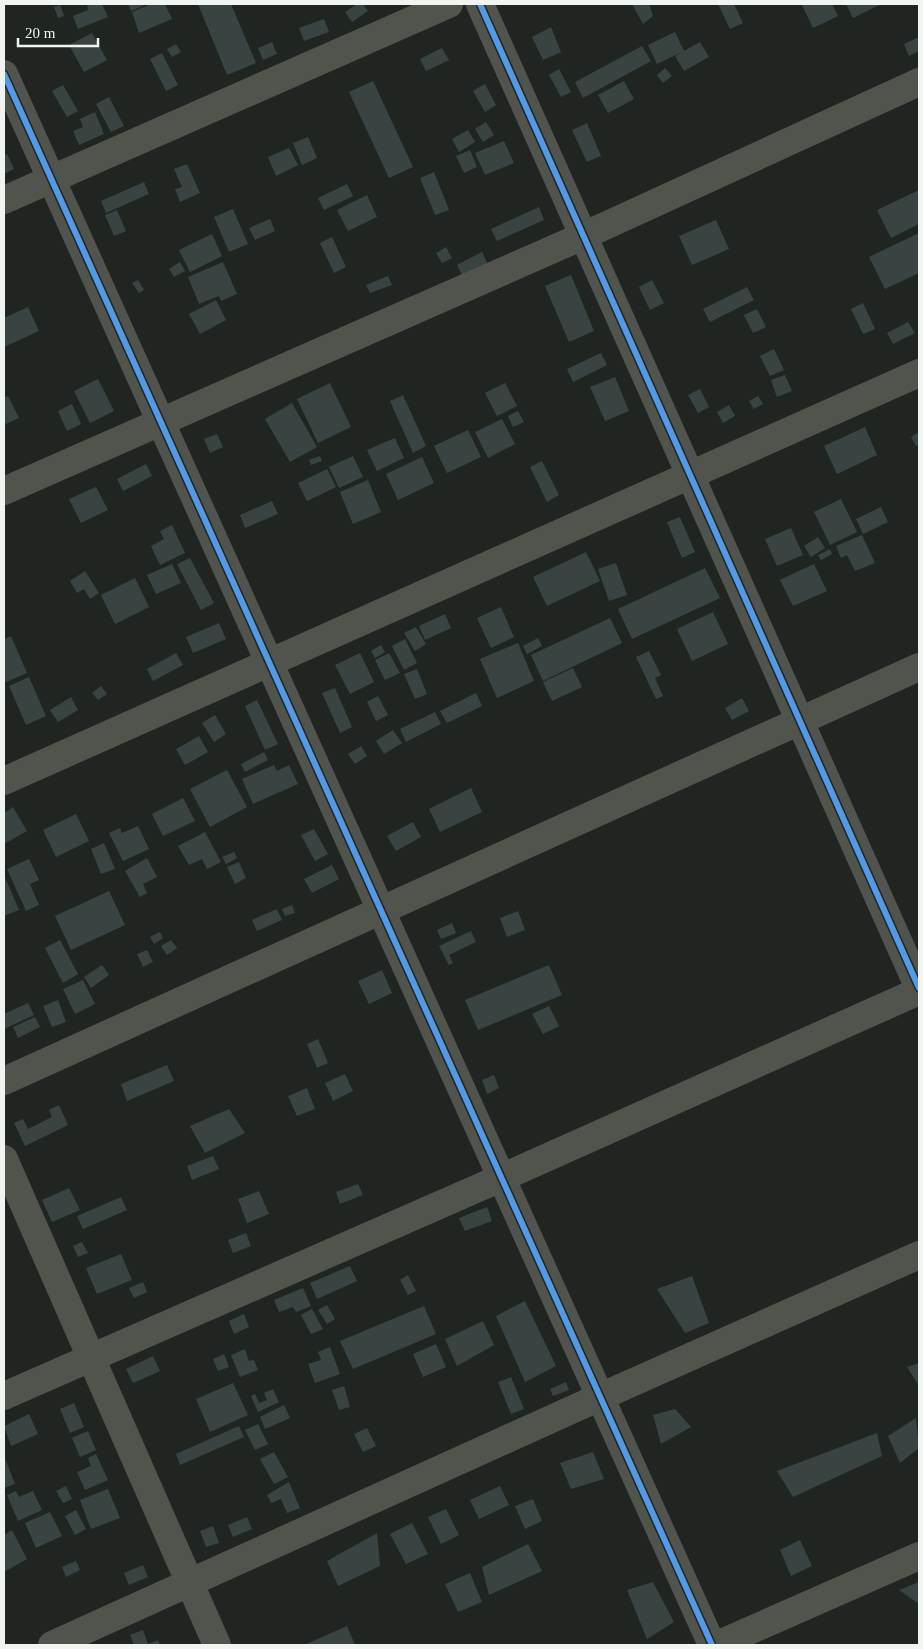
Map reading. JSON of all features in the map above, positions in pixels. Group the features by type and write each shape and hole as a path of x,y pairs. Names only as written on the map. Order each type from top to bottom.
{"street":[{"path":"4,200 449,4"},
{"path":"4,1396 502,1178 919,990 480,4"},
{"path":"4,74 712,1645"},
{"path":"4,491 584,236 919,82"},
{"path":"4,781 919,373"},
{"path":"4,1081 919,667"},
{"path":"4,1159 217,1645"},
{"path":"52,1645 919,1255"},
{"path":"717,1645 919,1556"}],"building":[{"path":"102,4 108,17 78,29 73,16 88,10 87,6"},
{"path":"128,4 147,4 131,11"},
{"path":"151,4 165,4 172,19 139,33 132,12"},
{"path":"198,4 231,4 256,63 227,75"},
{"path":"357,4 363,4 368,11 352,22 345,12"},
{"path":"632,4 649,4 653,16 643,24"},
{"path":"718,4 734,4 743,23 730,29"},
{"path":"832,4 838,16 813,28 802,5"},
{"path":"846,4 881,4 853,18"},
{"path":"60,5 64,16 58,18 54,7"},
{"path":"324,19 329,32 304,41 299,28"},
{"path":"551,27 561,52 543,60 532,37"},
{"path":"675,32 684,51 657,64 648,45"},
{"path":"92,33 107,60 84,72 69,45"},
{"path":"919,37 919,51 909,56 904,44"},
{"path":"272,42 277,54 263,60 258,48"},
{"path":"700,42 709,57 684,71 675,56"},
{"path":"176,44 181,52 172,57 167,49"},
{"path":"642,46 651,61 583,98 575,82"},
{"path":"442,48 449,60 426,71 420,59"},
{"path":"162,53 178,85 166,91 150,59"},
{"path":"665,68 672,76 663,83 657,75"},
{"path":"559,69 571,92 561,97 549,75"},
{"path":"373,81 413,167 389,178 349,92"},
{"path":"624,81 634,99 608,113 598,95"},
{"path":"485,84 496,105 485,112 473,91"},
{"path":"63,85 78,111 67,117 52,91"},
{"path":"109,97 124,126 111,132 96,104"},
{"path":"95,112 104,134 79,145 73,131 83,127 80,119"},
{"path":"486,122 494,135 483,142 475,129"},
{"path":"587,123 601,156 587,162 572,130"},
{"path":"468,130 475,142 459,152 452,139"},
{"path":"308,137 317,158 302,165 293,143"},
{"path":"504,141 514,163 485,175 475,153"},
{"path":"289,148 298,165 276,176 268,157"},
{"path":"470,150 477,167 464,173 456,156"},
{"path":"7,154 14,169 4,174 4,155"},
{"path":"187,164 200,193 180,202 175,189 182,187 174,169"},
{"path":"434,172 449,210 435,215 420,178"},
{"path":"144,182 149,194 106,213 101,201"},
{"path":"347,184 353,196 324,210 318,198"},
{"path":"919,190 919,224 891,238 877,210"},
{"path":"367,195 377,217 348,231 337,210"},
{"path":"539,207 544,220 497,241 491,229"},
{"path":"233,209 248,244 229,252 214,217"},
{"path":"117,210 126,231 114,236 105,215"},
{"path":"270,219 275,231 255,240 249,228"},
{"path":"716,220 729,249 692,265 679,236"},
{"path":"919,233 919,273 885,289 869,257"},
{"path":"212,234 222,256 190,272 179,250"},
{"path":"332,237 346,267 334,273 320,243"},
{"path":"446,247 452,258 442,263 436,253"},
{"path":"482,252 488,265 463,277 457,265"},
{"path":"180,262 185,271 174,277 169,269"},
{"path":"223,262 237,294 221,301 219,296 199,304 188,277"},
{"path":"571,275 594,331 569,342 545,286"},
{"path":"388,276 392,285 370,293 366,285"},
{"path":"138,280 144,290 139,293 132,283"},
{"path":"652,280 664,303 650,310 639,287"},
{"path":"747,287 754,300 710,322 703,309"},
{"path":"216,300 226,320 200,334 189,314"},
{"path":"863,303 875,329 863,334 851,309"},
{"path":"28,307 39,331 4,347 4,318"},
{"path":"757,309 766,327 753,333 744,315"},
{"path":"908,322 915,333 893,344 887,333"},
{"path":"774,349 784,370 770,376 760,356"},
{"path":"601,353 607,365 573,382 567,369"},
{"path":"785,375 792,391 777,397 771,380"},
{"path":"615,377 629,411 605,421 590,387"},
{"path":"98,379 114,411 90,423 74,391"},
{"path":"330,383 351,427 318,443 297,399"},
{"path":"505,383 517,406 497,416 485,393"},
{"path":"700,389 709,407 698,413 688,395"},
{"path":"403,395 426,446 413,453 390,401"},
{"path":"8,396 19,418 6,424 4,419 4,398"},
{"path":"758,396 763,404 754,409 749,401"},
{"path":"292,403 317,447 290,462 265,419"},
{"path":"72,404 81,424 67,431 58,411"},
{"path":"729,405 735,416 723,423 717,412"},
{"path":"518,411 524,422 513,427 508,416"},
{"path":"502,419 515,444 488,458 475,432"},
{"path":"865,427 877,455 837,474 824,446"},
{"path":"468,430 481,457 447,473 434,446"},
{"path":"919,432 919,445 916,446 911,437"},
{"path":"217,434 223,447 210,453 204,439"},
{"path":"395,438 404,458 377,471 367,450"},
{"path":"320,456 322,461 311,465 309,460"},
{"path":"353,456 363,477 339,488 329,467"},
{"path":"422,457 434,483 398,500 386,474"},
{"path":"542,461 559,495 547,502 530,467"},
{"path":"146,464 152,476 123,491 117,479"},
{"path":"327,469 336,487 307,501 298,483"},
{"path":"368,480 381,512 353,524 340,492"},
{"path":"96,487 108,510 81,523 69,499"},
{"path":"841,499 857,532 830,545 814,512"},
{"path":"272,501 278,514 245,528 240,515"},
{"path":"881,507 888,522 863,534 856,519"},
{"path":"680,517 695,552 682,558 667,522"},
{"path":"172,525 185,553 160,565 151,546 164,539 160,531"},
{"path":"791,528 803,555 777,566 765,539"},
{"path":"862,535 875,563 855,571 847,555 841,558 836,546"},
{"path":"818,537 825,548 811,557 804,546"},
{"path":"830,549 832,554 821,560 818,555"},
{"path":"586,552 600,581 547,606 533,577"},
{"path":"190,558 214,603 201,610 177,564"},
{"path":"616,563 627,595 609,601 598,569"},
{"path":"172,564 181,583 156,594 147,575"},
{"path":"814,564 827,591 793,606 780,580"},
{"path":"705,568 720,598 632,639 618,609"},
{"path":"85,571 99,593 90,599 84,589 77,593 70,581"},
{"path":"135,578 149,607 115,624 101,595"},
{"path":"501,607 514,637 491,648 477,618"},
{"path":"713,612 728,644 692,661 677,629"},
{"path":"445,614 451,628 425,640 419,626"},
{"path":"610,618 622,643 543,681 531,655"},
{"path":"219,623 226,639 193,653 186,637"},
{"path":"416,627 426,644 415,651 404,633"},
{"path":"11,636 27,673 6,682 4,677 4,639"},
{"path":"538,638 542,646 527,654 523,646"},
{"path":"405,639 417,663 404,670 392,646"},
{"path":"518,643 534,681 497,698 480,659"},
{"path":"381,645 385,652 375,658 371,651"},
{"path":"649,651 661,675 655,678 663,696 656,699 636,657"},
{"path":"176,653 183,665 153,681 147,669"},
{"path":"360,653 374,682 350,694 335,665"},
{"path":"389,653 400,673 385,680 375,660"},
{"path":"573,668 582,687 552,701 543,682"},
{"path":"417,669 427,694 415,699 404,674"},
{"path":"29,677 46,716 26,725 9,686"},
{"path":"101,686 107,694 98,700 92,693"},
{"path":"335,688 352,727 340,733 322,693"},
{"path":"476,693 482,706 447,723 440,711"},
{"path":"378,696 388,715 376,721 367,702"},
{"path":"71,697 78,710 58,722 50,710"},
{"path":"742,698 749,711 732,720 725,708"},
{"path":"257,700 278,744 265,750 245,706"},
{"path":"435,712 441,724 406,742 400,729"},
{"path":"215,715 226,734 214,742 202,723"},
{"path":"393,730 402,743 384,754 376,741"},
{"path":"199,736 208,752 185,765 176,749"},
{"path":"361,746 367,756 355,764 348,754"},
{"path":"264,752 268,760 245,772 241,764"},
{"path":"274,765 277,771 289,765 298,784 253,804 242,779"},
{"path":"227,770 247,807 210,827 190,789"},
{"path":"471,788 482,812 440,832 429,809"},
{"path":"183,798 195,821 163,836 152,814"},
{"path":"13,807 27,831 4,844 4,813"},
{"path":"76,814 89,841 56,857 43,830"},
{"path":"413,822 421,837 396,851 387,836"},
{"path":"138,826 149,849 123,861 109,833 120,828 122,833"},
{"path":"314,829 328,854 315,861 301,835"},
{"path":"205,832 221,862 207,869 202,859 189,865 178,846"},
{"path":"104,843 115,869 101,874 91,849"},
{"path":"234,852 237,858 226,864 222,857"},
{"path":"147,858 157,877 143,884 147,893 140,897 125,871"},
{"path":"29,859 39,880 30,884 39,905 26,911 7,869"},
{"path":"239,862 246,878 235,884 227,867"},
{"path":"332,865 339,879 312,893 304,879"},
{"path":"4,875 19,910 4,916"},
{"path":"109,891 125,925 71,950 55,916"},
{"path":"292,905 295,913 285,916 282,909"},
{"path":"277,909 282,920 257,931 252,920"},
{"path":"518,911 525,930 507,937 500,918"},
{"path":"452,923 456,933 441,939 437,930"},
{"path":"471,931 476,942 449,955 453,963 449,965 439,946"},
{"path":"160,932 163,938 154,944 150,937"},
{"path":"60,940 78,974 63,983 45,948"},
{"path":"171,940 177,948 167,955 161,946"},
{"path":"147,950 153,962 143,967 137,954"},
{"path":"102,965 109,975 91,988 84,977"},
{"path":"549,965 562,995 478,1030 465,1000"},
{"path":"382,970 392,993 369,1004 358,981"},
{"path":"83,980 95,1004 75,1014 63,989"},
{"path":"58,1000 66,1022 52,1027 43,1006"},
{"path":"28,1003 34,1015 4,1029 4,1014"},
{"path":"549,1006 559,1026 543,1034 532,1014"},
{"path":"35,1017 40,1027 18,1038 13,1027"},
{"path":"318,1039 328,1063 317,1068 307,1044"},
{"path":"167,1065 174,1081 127,1101 121,1084"},
{"path":"345,1074 353,1091 333,1101 325,1083"},
{"path":"494,1075 499,1088 487,1094 482,1080"},
{"path":"307,1088 315,1109 297,1116 288,1096"},
{"path":"59,1105 68,1125 25,1146 14,1123 23,1119 28,1129 52,1117 49,1110"},
{"path":"229,1109 245,1133 205,1153 190,1126"},
{"path":"213,1156 219,1169 192,1180 187,1166"},
{"path":"358,1184 363,1195 340,1204 336,1192"},
{"path":"69,1188 80,1210 52,1222 42,1200"},
{"path":"259,1191 269,1214 247,1223 238,1199"},
{"path":"121,1197 127,1210 83,1229 77,1216"},
{"path":"487,1207 492,1221 465,1231 459,1218"},
{"path":"246,1233 251,1246 233,1253 228,1240"},
{"path":"82,1242 88,1253 78,1257 73,1246"},
{"path":"121,1254 132,1280 97,1294 86,1268"},
{"path":"350,1266 357,1281 317,1299 310,1283"},
{"path":"408,1275 416,1291 408,1295 400,1280"},
{"path":"692,1276 709,1323 685,1333 657,1289"},
{"path":"143,1282 147,1292 134,1298 129,1288"},
{"path":"303,1288 311,1306 296,1312 293,1307 279,1312 274,1300"},
{"path":"525,1301 556,1366 525,1382 496,1316"},
{"path":"327,1305 335,1319 327,1324 318,1310"},
{"path":"424,1306 436,1334 353,1369 340,1341"},
{"path":"312,1309 323,1329 311,1334 301,1315"},
{"path":"244,1314 249,1327 234,1334 229,1321"},
{"path":"483,1321 494,1345 457,1366 445,1339"},
{"path":"436,1344 446,1367 423,1377 413,1354"},
{"path":"330,1347 340,1374 315,1383 308,1364 321,1360 318,1352"},
{"path":"245,1349 249,1361 254,1360 258,1370 240,1377 231,1355"},
{"path":"224,1354 229,1367 218,1371 213,1359"},
{"path":"153,1356 160,1371 133,1383 126,1369"},
{"path":"919,1363 919,1386 907,1367"},
{"path":"511,1377 524,1409 511,1414 498,1382"},
{"path":"566,1382 569,1390 553,1396 550,1389"},
{"path":"233,1383 248,1415 210,1432 196,1399"},
{"path":"344,1386 350,1407 339,1410 332,1390"},
{"path":"273,1389 279,1402 258,1412 251,1396 255,1394 259,1403 267,1400 264,1393"},
{"path":"74,1403 84,1427 70,1433 60,1409"},
{"path":"284,1405 290,1418 265,1429 260,1417"},
{"path":"675,1409 691,1427 661,1444 653,1415"},
{"path":"29,1414 38,1434 11,1446 4,1426"},
{"path":"916,1418 919,1448 900,1463 888,1436"},
{"path":"258,1424 268,1444 255,1450 245,1430"},
{"path":"239,1426 244,1437 180,1465 176,1454"},
{"path":"367,1428 376,1446 363,1452 354,1434"},
{"path":"88,1431 96,1450 80,1457 72,1438"},
{"path":"877,1433 882,1456 793,1497 777,1471"},
{"path":"274,1452 288,1477 274,1484 260,1459"},
{"path":"593,1452 604,1479 571,1489 560,1463"},
{"path":"96,1454 108,1480 85,1490 77,1472 91,1466 88,1458"},
{"path":"4,1456 15,1484 4,1488"},
{"path":"289,1482 300,1508 287,1513 281,1499 271,1503 267,1495"},
{"path":"66,1486 72,1499 63,1503 56,1491"},
{"path":"500,1486 509,1505 479,1519 470,1500"},
{"path":"108,1489 120,1518 91,1529 80,1500"},
{"path":"16,1491 19,1497 33,1491 42,1510 18,1521 7,1495"},
{"path":"533,1499 542,1521 525,1529 515,1506"},
{"path":"446,1509 459,1535 441,1544 428,1517"},
{"path":"76,1510 86,1529 75,1535 65,1516"},
{"path":"50,1512 62,1536 36,1548 25,1523"},
{"path":"247,1517 252,1529 233,1537 228,1525"},
{"path":"412,1523 428,1554 406,1564 390,1534"},
{"path":"213,1526 219,1543 206,1547 200,1531"},
{"path":"12,1530 27,1559 4,1572 4,1535"},
{"path":"377,1533 380,1566 338,1586 327,1561"},
{"path":"800,1540 812,1566 791,1576 780,1550"},
{"path":"528,1544 542,1571 489,1595 482,1567"},
{"path":"76,1561 80,1570 66,1577 62,1567"},
{"path":"143,1565 148,1577 129,1585 124,1573"},
{"path":"470,1573 482,1602 458,1612 445,1584"},
{"path":"653,1582 674,1622 647,1639 627,1590"},
{"path":"919,1582 919,1604 899,1590"},
{"path":"347,1626 355,1645 304,1645"},
{"path":"143,1630 148,1644 158,1640 160,1645 134,1645 130,1635"}],"cycle path":[{"path":"480,4 919,988"},
{"path":"4,74 712,1645"}]}
